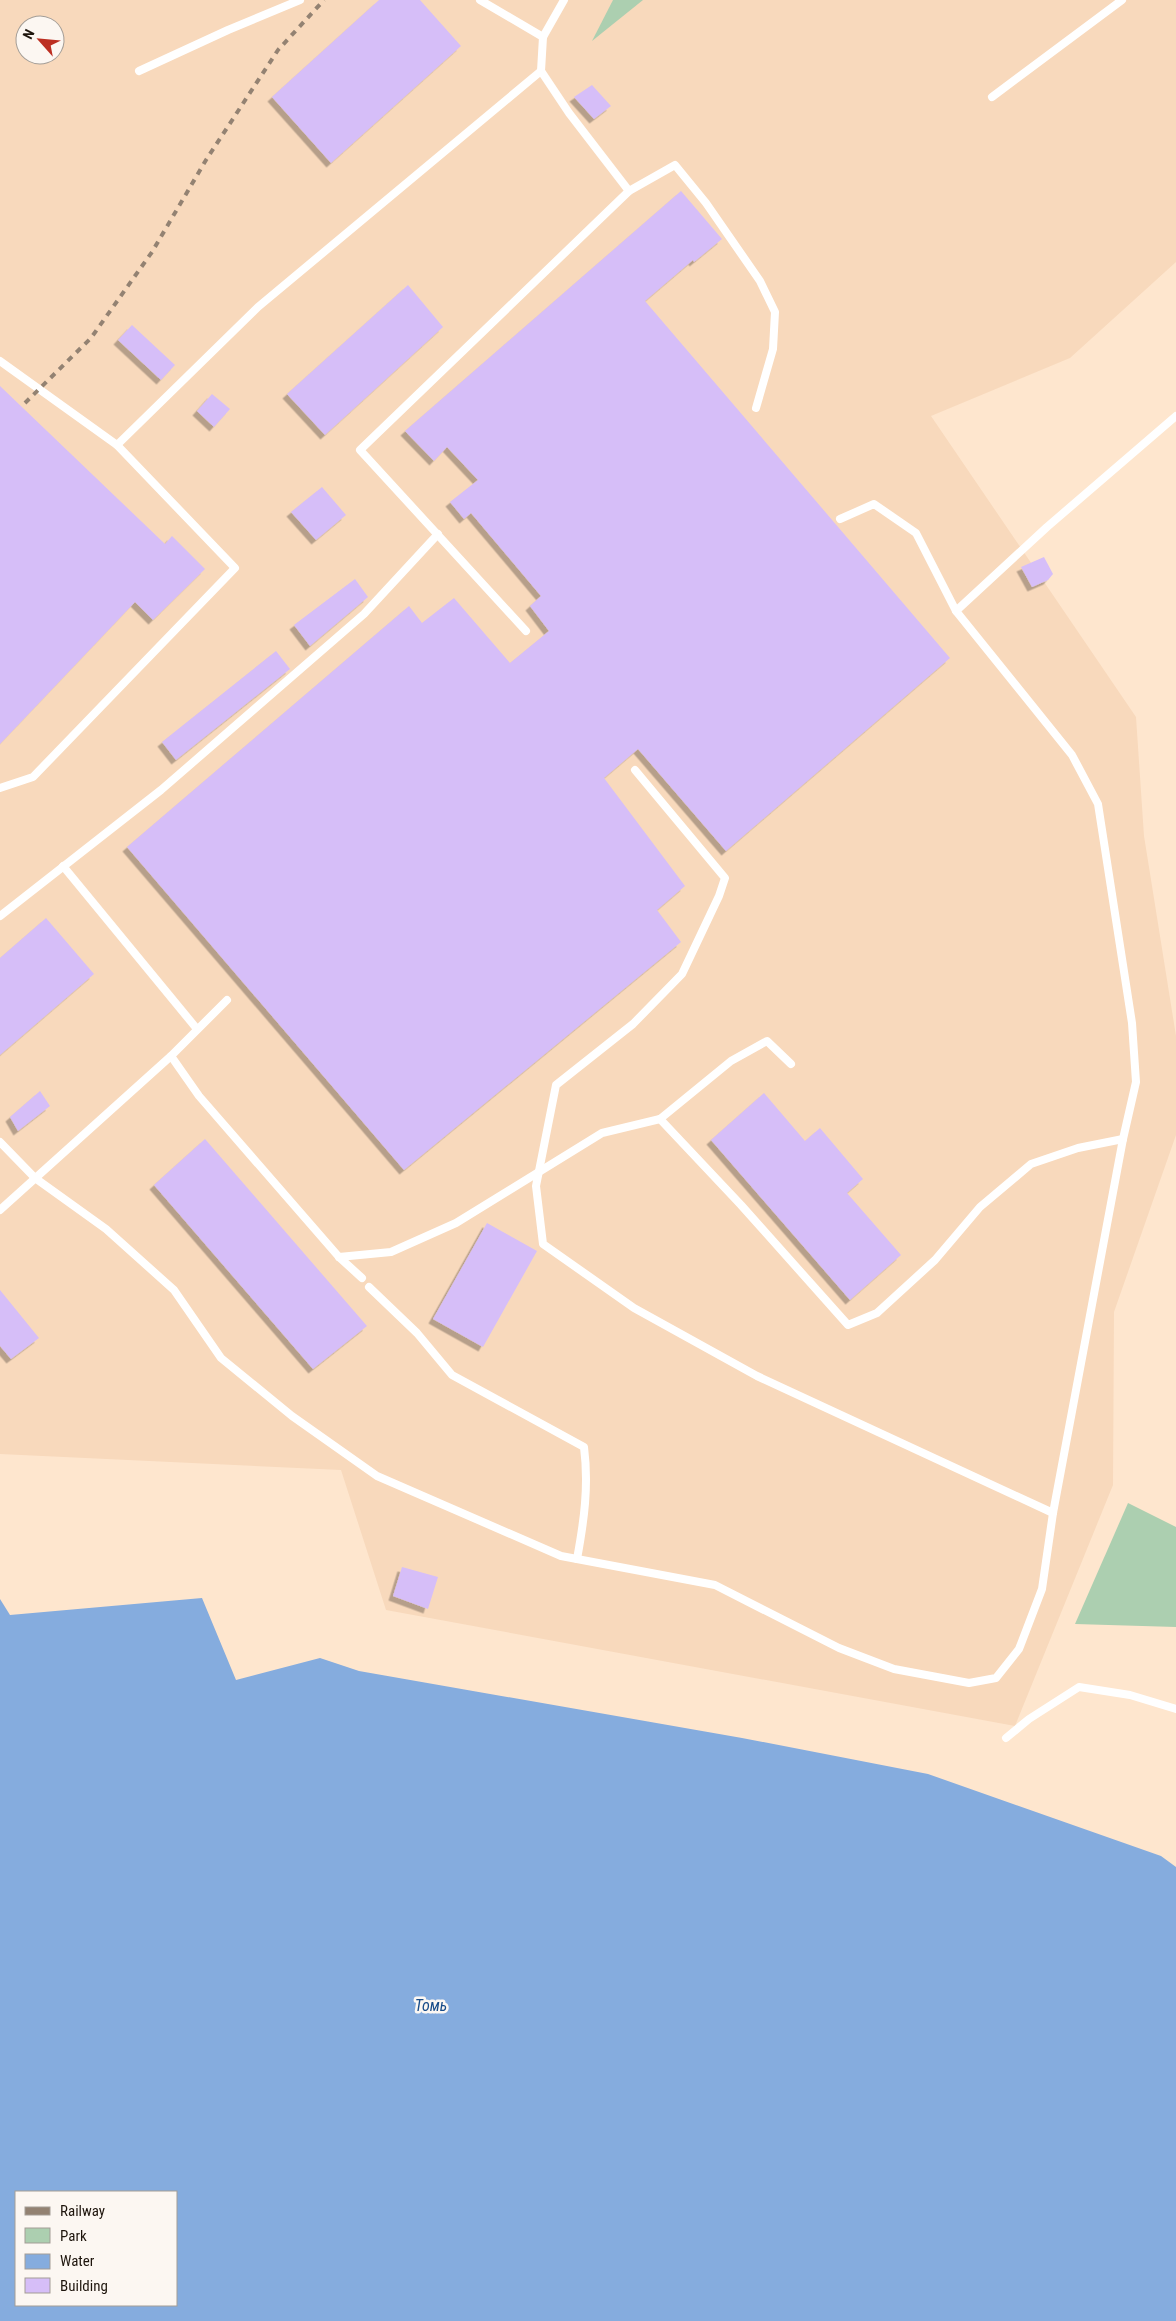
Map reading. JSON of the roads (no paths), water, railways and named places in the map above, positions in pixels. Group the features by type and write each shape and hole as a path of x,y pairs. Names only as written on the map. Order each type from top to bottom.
{"lane":[{"path":"140,71 228,30 300,0"},
{"path":"480,0 543,37"},
{"path":"564,0 543,37 542,71 569,113 629,191"},
{"path":"992,97 1122,0"},
{"path":"117,445 258,307 542,71"},
{"path":"526,631 360,450 629,191 675,165 706,202 760,281 775,312 773,349 756,408"},
{"path":"0,361 117,445 235,568 33,777 0,788"},
{"path":"956,611 1047,526 1176,416"},
{"path":"0,1142 35,1178 106,1229 174,1290 222,1358 292,1416 376,1476 561,1556 715,1585 839,1648 894,1669 969,1683 996,1678 1019,1649 1042,1589 1053,1513 1123,1139 1136,1082 1132,1024 1098,804 1072,754 956,611 916,533 874,504 840,519"},
{"path":"0,916 161,790 364,614 438,534"},
{"path":"635,770 725,878 719,896 682,974 633,1024 556,1085 536,1186 543,1244 634,1308 757,1376 1053,1513"},
{"path":"63,866 198,1029"},
{"path":"0,1210 170,1056 227,1000"},
{"path":"339,1256 391,1252 456,1223 602,1133 660,1119 731,1061 767,1041 791,1064"},
{"path":"170,1056 199,1096 339,1256 362,1278"},
{"path":"660,1119 848,1325 877,1313 935,1260 980,1207 1031,1164 1078,1148 1123,1139"},
{"path":"369,1287 417,1333 452,1375 584,1447 588,1473 586,1511 577,1559"},
{"path":"1006,1738 1029,1719 1078,1687 1130,1695 1176,1709"}],"water":[{"name":"Томь","path":"202,1598 236,1680 320,1658 359,1671 742,1738 928,1774 1161,1856 1176,1867 1176,2321 0,2321 0,1599 10,1615"}],"railway":[{"path":"25,403 91,338 152,252 206,160 278,50 324,0"}]}
